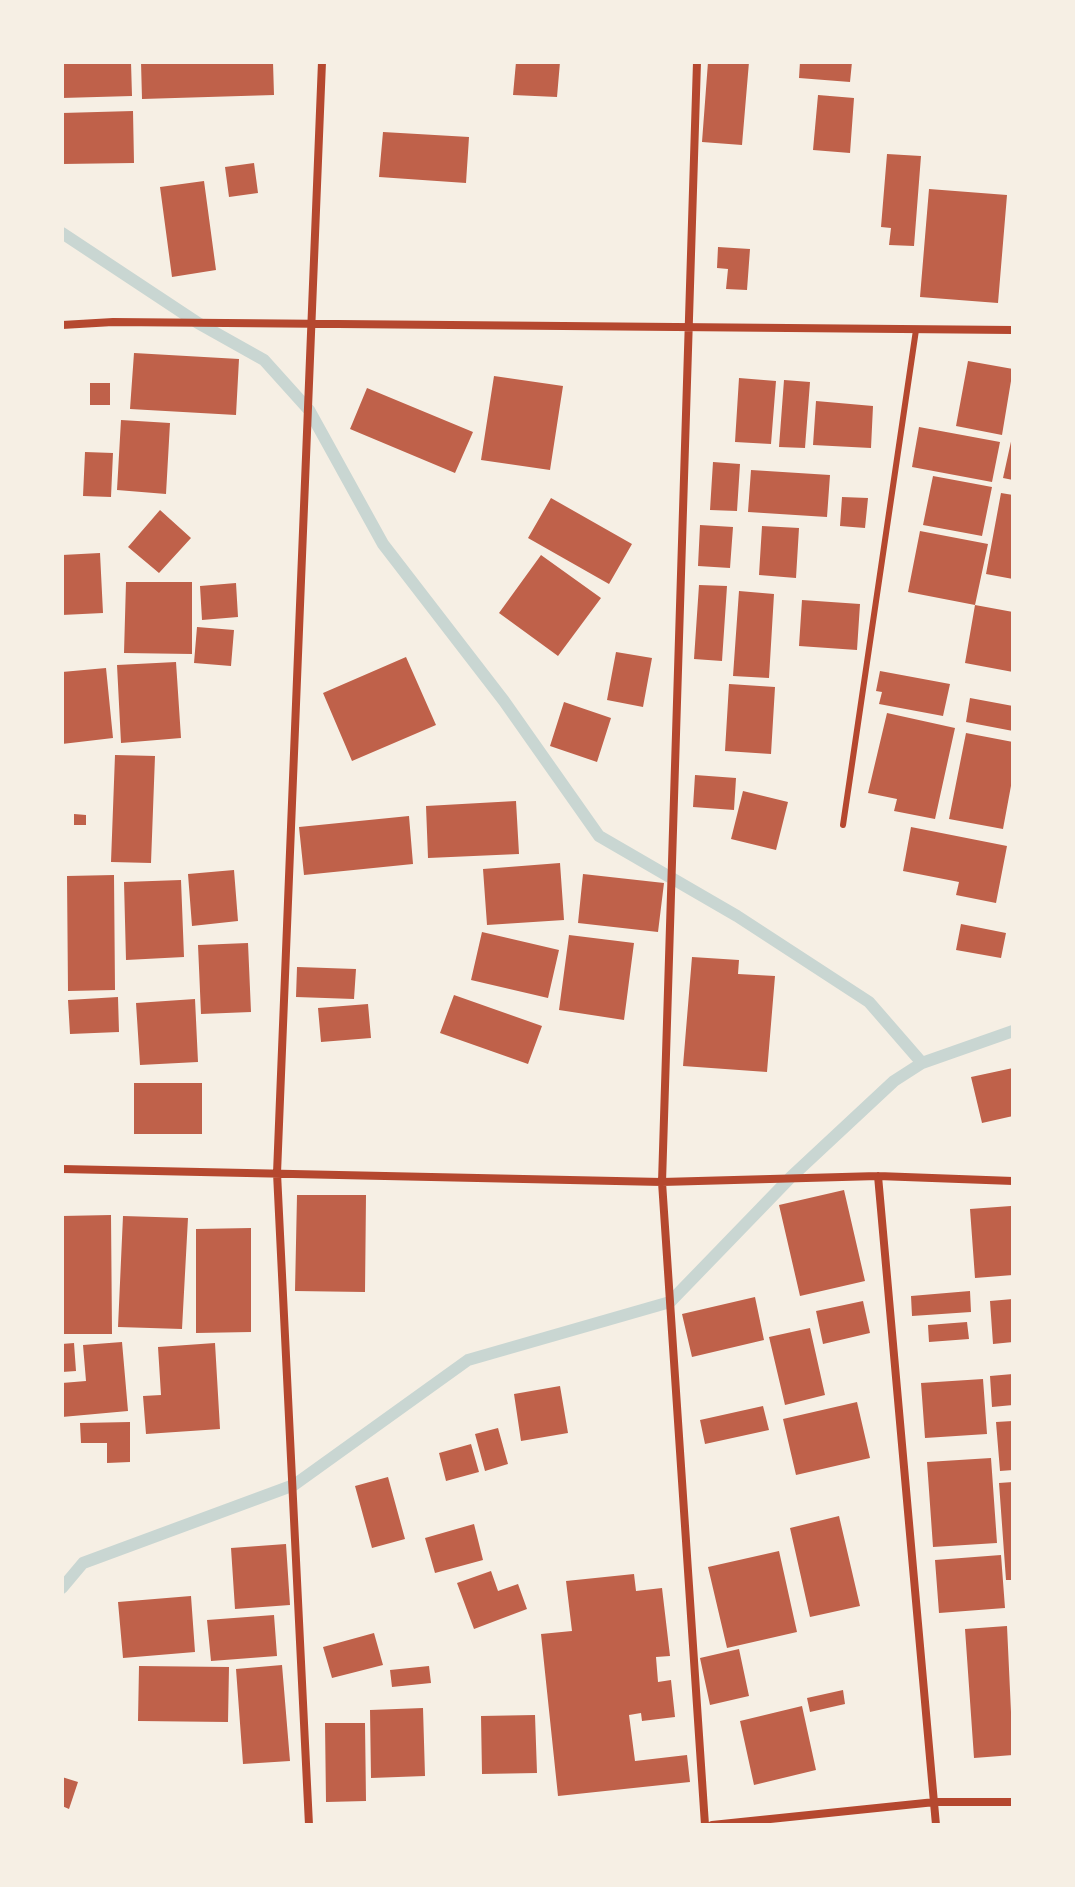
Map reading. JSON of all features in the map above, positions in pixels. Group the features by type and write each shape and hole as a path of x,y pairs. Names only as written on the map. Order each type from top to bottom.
{"street":[{"path":"309,1825 277,1173 322,62"},
{"path":"697,62 662,1182 705,1825"},
{"path":"62,325 113,322 1013,330"},
{"path":"62,1169 662,1182 878,1176 1013,1181"},
{"path":"878,1176 936,1825"},
{"path":"712,1825 935,1802 1013,1802"}],"lane":[{"path":"843,825 916,330"}],"building":[{"path":"62,62 131,62 132,96 62,98"},
{"path":"141,62 273,62 274,95 142,99"},
{"path":"516,62 560,62 557,97 513,95"},
{"path":"708,62 749,62 742,145 702,142"},
{"path":"800,62 852,62 850,82 799,78"},
{"path":"818,95 854,98 850,153 813,150"},
{"path":"133,111 134,163 62,164 62,113"},
{"path":"383,132 469,137 466,183 379,177"},
{"path":"887,154 921,156 914,246 889,245 891,228 881,227"},
{"path":"254,163 258,193 229,197 225,167"},
{"path":"204,181 216,270 172,277 160,187"},
{"path":"929,189 1007,195 998,303 920,297"},
{"path":"718,247 750,249 747,290 726,289 728,269 717,268"},
{"path":"134,353 239,359 236,415 130,409"},
{"path":"968,361 1013,369 1002,435 956,426"},
{"path":"494,376 563,386 550,470 481,460"},
{"path":"739,378 776,381 771,444 735,442"},
{"path":"784,380 810,382 805,448 779,447"},
{"path":"90,383 110,383 110,405 90,405"},
{"path":"367,388 473,432 455,473 350,429"},
{"path":"816,401 873,406 871,448 813,445"},
{"path":"121,420 170,423 166,494 117,490"},
{"path":"919,427 1000,442 992,482 912,467"},
{"path":"1013,438 1013,480 1003,478"},
{"path":"85,452 113,453 111,497 83,496"},
{"path":"713,462 740,464 737,511 710,510"},
{"path":"751,470 830,475 827,517 748,512"},
{"path":"933,476 992,487 982,536 923,525"},
{"path":"1001,493 1013,495 1013,579 986,574"},
{"path":"842,497 868,498 865,528 840,526"},
{"path":"551,498 632,544 609,584 528,538"},
{"path":"160,510 191,538 159,573 128,547"},
{"path":"700,525 733,527 730,568 698,566"},
{"path":"762,526 799,528 796,578 759,575"},
{"path":"920,531 988,544 975,605 908,592"},
{"path":"100,553 103,613 62,615 62,555"},
{"path":"541,555 601,598 558,656 499,613"},
{"path":"126,582 192,582 192,654 124,653"},
{"path":"236,583 238,617 202,620 200,586"},
{"path":"699,585 727,586 722,661 694,659"},
{"path":"739,591 774,594 769,678 733,676"},
{"path":"802,600 860,604 857,650 799,646"},
{"path":"975,605 1013,612 1013,672 965,663"},
{"path":"197,627 234,630 231,666 194,663"},
{"path":"616,652 652,658 643,707 607,700"},
{"path":"406,657 436,725 352,761 323,693"},
{"path":"176,662 181,738 121,743 117,665"},
{"path":"106,668 113,738 62,744 62,672"},
{"path":"880,671 950,684 943,716 879,704 882,692 876,691"},
{"path":"729,684 775,687 771,754 725,751"},
{"path":"970,698 1013,706 1013,731 966,722"},
{"path":"564,702 611,718 597,762 550,746"},
{"path":"887,713 955,728 935,819 894,811 897,799 868,793"},
{"path":"966,733 1013,742 1013,775 1003,829 949,819"},
{"path":"115,755 155,756 151,863 111,862"},
{"path":"695,775 736,778 734,810 693,807"},
{"path":"743,791 788,802 776,850 731,839"},
{"path":"516,801 519,854 428,858 426,806"},
{"path":"74,814 86,815 86,825 74,825"},
{"path":"409,816 413,864 304,875 299,827"},
{"path":"911,827 1007,846 996,903 956,895 959,882 903,871"},
{"path":"560,863 564,920 487,925 483,869"},
{"path":"234,870 238,921 192,926 188,874"},
{"path":"583,874 664,883 658,932 578,923"},
{"path":"114,875 115,990 68,991 67,876"},
{"path":"181,880 184,957 126,960 124,882"},
{"path":"961,924 1006,933 1001,958 956,950"},
{"path":"482,932 559,950 548,998 471,980"},
{"path":"569,935 634,943 624,1020 559,1010"},
{"path":"248,943 251,1012 201,1014 198,945"},
{"path":"692,957 739,960 738,974 775,976 767,1072 683,1066"},
{"path":"297,967 356,969 354,999 296,997"},
{"path":"454,995 542,1026 528,1064 440,1033"},
{"path":"118,997 119,1032 70,1034 68,1000"},
{"path":"195,999 198,1062 140,1065 136,1003"},
{"path":"368,1004 371,1038 321,1042 318,1008"},
{"path":"1013,1068 1013,1116 982,1123 971,1077"},
{"path":"134,1083 202,1083 202,1134 134,1134"},
{"path":"844,1190 865,1281 800,1296 779,1205"},
{"path":"297,1195 366,1195 365,1292 295,1291"},
{"path":"1011,1206 1013,1275 975,1278 970,1209"},
{"path":"111,1215 112,1334 62,1334 62,1216"},
{"path":"123,1216 188,1218 182,1329 118,1327"},
{"path":"251,1228 251,1332 196,1333 196,1229"},
{"path":"970,1291 971,1312 912,1316 911,1296"},
{"path":"755,1297 764,1340 692,1357 682,1314"},
{"path":"1013,1299 1013,1342 993,1344 990,1301"},
{"path":"863,1301 870,1333 823,1344 816,1311"},
{"path":"967,1322 969,1339 929,1342 928,1325"},
{"path":"810,1328 825,1395 785,1405 769,1337"},
{"path":"122,1342 128,1411 62,1417 62,1383 86,1381 83,1345"},
{"path":"74,1343 76,1371 62,1372 62,1344"},
{"path":"215,1343 220,1429 146,1434 143,1396 161,1395 158,1347"},
{"path":"1013,1374 1013,1405 992,1407 990,1376"},
{"path":"983,1379 987,1434 925,1438 921,1383"},
{"path":"560,1386 568,1433 521,1441 514,1394"},
{"path":"857,1402 870,1458 796,1475 783,1419"},
{"path":"763,1406 769,1430 705,1444 700,1420"},
{"path":"1013,1421 1013,1470 1000,1471 996,1422"},
{"path":"130,1422 130,1462 107,1463 107,1443 81,1443 80,1423"},
{"path":"498,1428 508,1464 485,1471 475,1434"},
{"path":"471,1444 479,1472 446,1481 439,1453"},
{"path":"991,1458 997,1543 933,1547 927,1462"},
{"path":"388,1477 405,1539 372,1548 355,1486"},
{"path":"1013,1482 1013,1580 1006,1580 999,1483"},
{"path":"839,1516 860,1606 810,1617 790,1528"},
{"path":"474,1524 483,1560 435,1573 425,1538"},
{"path":"286,1544 290,1605 235,1609 231,1548"},
{"path":"779,1551 797,1632 727,1648 708,1567"},
{"path":"1001,1555 1005,1608 939,1613 935,1560"},
{"path":"491,1571 498,1591 518,1584 527,1609 474,1629 457,1583"},
{"path":"634,1574 636,1591 662,1588 670,1656 656,1657 658,1682 671,1680 675,1717 642,1721 641,1713 629,1715 635,1761 687,1755 690,1782 558,1796 541,1634 572,1631 566,1581"},
{"path":"191,1596 195,1652 123,1658 118,1602"},
{"path":"274,1615 277,1656 211,1661 207,1620"},
{"path":"1007,1626 1013,1755 974,1758 965,1629"},
{"path":"374,1633 383,1665 332,1678 323,1647"},
{"path":"739,1649 749,1696 710,1705 700,1658"},
{"path":"282,1665 290,1761 243,1764 236,1669"},
{"path":"139,1666 229,1667 228,1722 138,1721"},
{"path":"429,1666 431,1683 392,1687 390,1670"},
{"path":"843,1690 845,1704 810,1712 807,1698"},
{"path":"802,1706 816,1770 754,1785 740,1721"},
{"path":"423,1708 425,1776 371,1778 370,1710"},
{"path":"535,1715 537,1773 482,1774 481,1716"},
{"path":"325,1723 365,1723 366,1801 326,1802"},
{"path":"62,1777 78,1782 69,1809 62,1806"}],"waterway":[{"path":"62,233 198,323 264,360 309,410 383,544 504,701 599,836 737,916 869,1002 922,1063"},
{"path":"62,1588 83,1563 294,1485 468,1360 670,1302 791,1177 894,1081 922,1063 1013,1031"}]}
